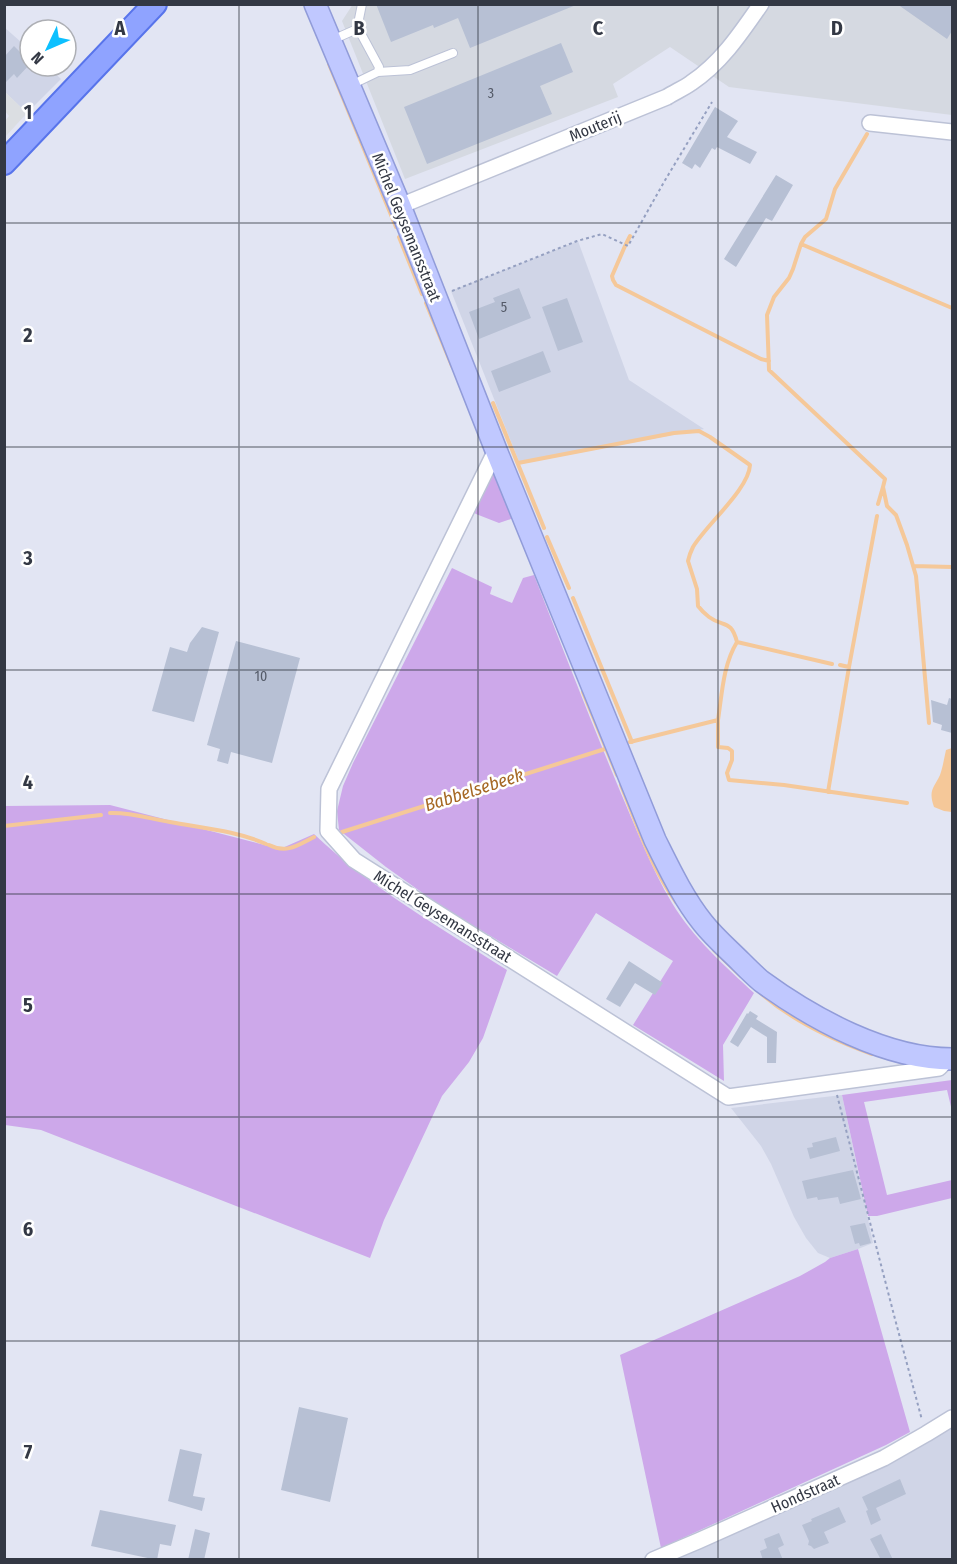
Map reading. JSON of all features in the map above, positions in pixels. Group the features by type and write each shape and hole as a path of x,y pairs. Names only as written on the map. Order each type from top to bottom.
{"main road":[{"path":"4,163 155,4"}],"street":[{"name":"Michel Geysemansstraat","path":"315,4 400,206 496,450 655,840 670,870 702,922 759,980 835,1027 892,1049 950,1059"},
{"name":"Mouterij","path":"400,206 667,97 693,82 715,63 735,42 761,4"},
{"path":"870,123 952,132"},
{"name":"Michel Geysemansstraat","path":"496,450 329,789 328,831 354,860 728,1096 939,1068 950,1059"},
{"name":"Hondstraat","path":"653,1560 884,1458 952,1418"}],"lane":[{"path":"357,28 362,4"},
{"path":"330,40 357,28"},
{"path":"357,28 362,32 375,58 379,67 378,72"},
{"path":"350,86 378,72 410,70 453,53"}],"path":[{"path":"436,297 577,241 602,234 628,246 712,102"},
{"path":"834,1082 926,1434"}],"shaded area":[{"path":"353,4 952,5 952,115 729,87 670,47 613,84 618,97 405,179 342,21"},
{"path":"4,27 18,39 18,78 61,79 27,113 5,92"},
{"path":"5,92 27,113 5,137 5,121 9,116 5,111"},
{"path":"578,241 629,380 704,429 520,464 451,291"},
{"path":"499,475 517,517 499,523 472,511 486,479"},
{"path":"452,568 492,587 490,594 512,603 523,578 534,575 620,791 664,890 680,916 700,940 754,993 723,1045 724,1081 633,1025 673,961 596,913 557,976 441,906 339,830 337,811 343,786"},
{"path":"952,748 952,812 934,807 932,790 941,772 946,750"},
{"path":"110,805 280,849 314,834 383,890 507,970 483,1038 469,1062 442,1096 384,1220 370,1258 41,1130 5,1125 4,806"},
{"path":"952,1080 952,1111 947,1090 864,1102 887,1195 952,1180 952,1198 877,1216 868,1216 842,1095"},
{"path":"842,1095 873,1243 830,1258 818,1253 806,1238 761,1146 731,1108"},
{"path":"858,1249 910,1432 661,1548 620,1355 800,1276 830,1258"},
{"path":"952,1428 952,1559 662,1560 857,1479"}],"building":[{"path":"376,4 576,5 470,48 458,18 434,28 433,25 391,42"},
{"path":"897,4 952,4 952,31 947,39"},
{"path":"561,43 573,72 540,86 552,114 427,164 404,107"},
{"path":"14,46 18,50 18,77 14,74 4,84 4,57"},
{"path":"715,107 738,121 727,137 757,152 750,164 717,147 715,150 712,148 700,168 695,164 692,169 682,163"},
{"path":"776,175 793,185 772,221 766,218 736,267 724,259"},
{"path":"519,288 531,318 479,339 469,312 495,302 493,298"},
{"path":"567,298 583,342 558,351 542,307"},
{"path":"543,351 551,372 499,392 491,371"},
{"path":"202,627 219,632 194,722 152,711 170,647 187,652 190,643"},
{"path":"236,641 300,658 272,763 231,752 228,764 217,761 220,749 207,745"},
{"path":"949,698 952,699 952,733 941,730 942,725 933,722 931,700 947,705"},
{"path":"629,961 663,983 655,995 635,983 620,1007 606,999"},
{"path":"750,1011 758,1016 756,1019 777,1032 776,1063 767,1063 767,1037 751,1027 738,1047 730,1042"},
{"path":"836,1137 840,1151 810,1159 807,1148 813,1147 812,1143"},
{"path":"853,1170 861,1199 840,1204 838,1197 807,1199 802,1181"},
{"path":"865,1223 871,1243 860,1246 859,1243 855,1244 850,1226"},
{"path":"299,1407 348,1418 330,1502 281,1490"},
{"path":"180,1449 202,1454 193,1496 205,1498 202,1511 168,1501"},
{"path":"900,1479 906,1494 876,1508 881,1520 871,1525 862,1497"},
{"path":"839,1507 846,1522 824,1532 829,1543 814,1549 808,1545 809,1541 802,1525"},
{"path":"100,1510 176,1525 171,1546 160,1544 157,1560 91,1546"},
{"path":"195,1529 210,1533 204,1560 188,1560"},
{"path":"779,1533 784,1545 778,1548 783,1560 763,1560 760,1551 767,1548 764,1539"},
{"path":"881,1534 893,1560 881,1560 870,1539"}],"waterway":[{"path":"329,64 396,227"},
{"path":"867,134 835,189 826,219 805,237 789,278 774,297 767,315 769,370 885,479 883,487 887,506 896,515 916,576 929,723"},
{"path":"626,244 630,236"},
{"path":"399,237 422,294"},
{"path":"801,244 952,308"},
{"path":"625,246 612,276 616,285 769,361"},
{"path":"426,303 452,366"},
{"path":"493,403 544,528"},
{"path":"518,463 674,433 699,431 750,465 748,475 735,496 699,538 688,561 697,589 698,606 709,617 729,627 737,642"},
{"path":"878,504 883,487"},
{"path":"849,667 877,516"},
{"path":"547,537 569,588"},
{"path":"913,566 952,567"},
{"path":"573,598 632,742"},
{"path":"718,720 726,670 737,642 832,664"},
{"path":"828,792 849,667 840,665"},
{"path":"583,692 617,775"},
{"path":"630,742 718,720 718,747 732,751 732,760 727,773 729,780 784,785 907,803"},
{"name":"Babbelsebeek","path":"342,832 608,748"},
{"path":"621,785 652,860 676,902"},
{"name":"Babbelsebeek","path":"110,813 219,830 266,844"},
{"name":"Babbelsebeek","path":"4,826 101,815"},
{"name":"Babbelsebeek","path":"269,845 287,849 314,837"},
{"path":"714,950 741,976"},
{"path":"756,989 796,1019 841,1042 872,1054"}]}
